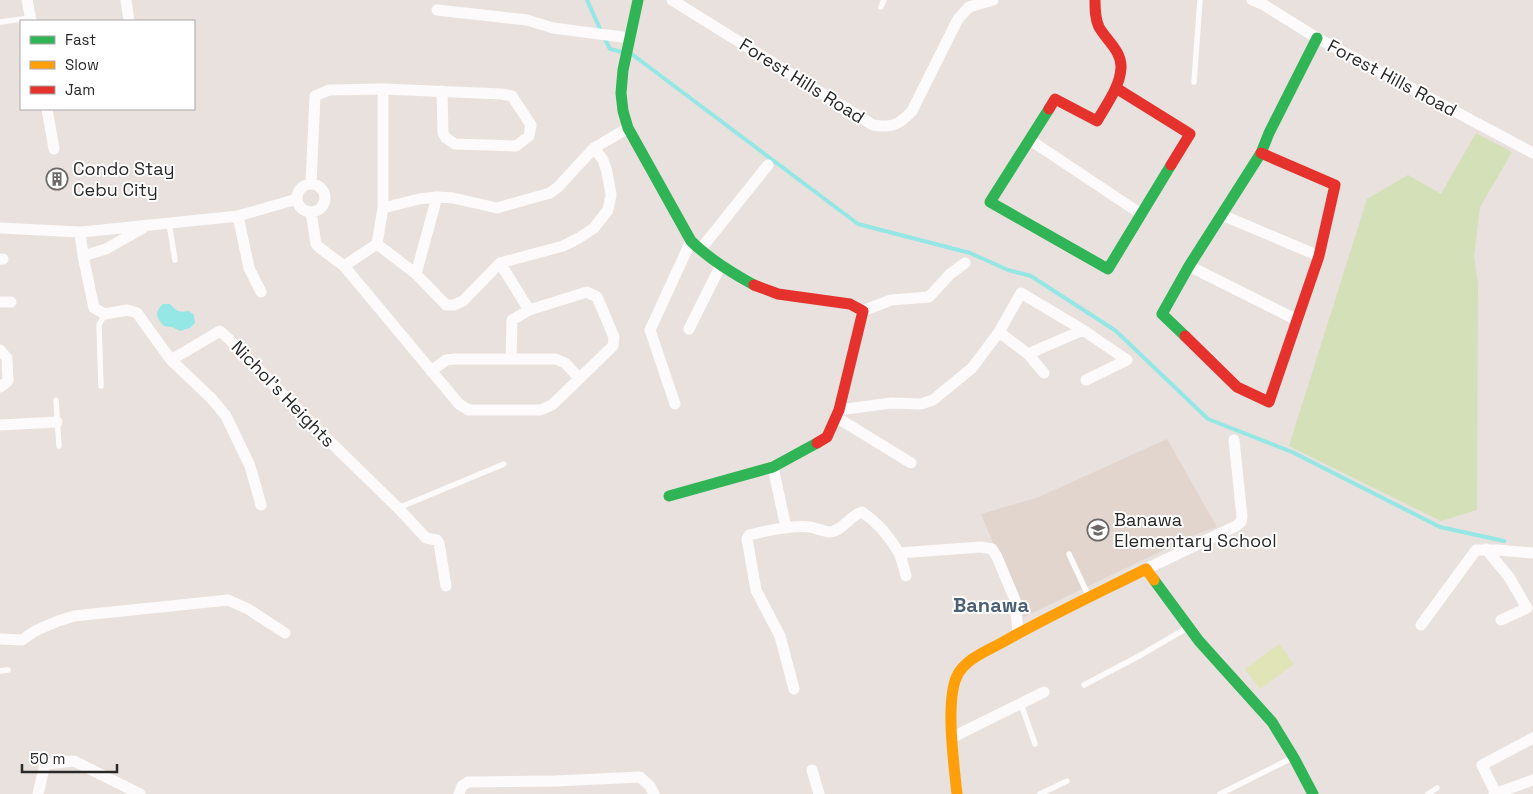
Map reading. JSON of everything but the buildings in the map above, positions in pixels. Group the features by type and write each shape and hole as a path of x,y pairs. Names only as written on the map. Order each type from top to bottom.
{"street":[{"path":"27,0 31,20"},
{"path":"126,0 129,20"},
{"path":"638,0 625,62 621,93 624,114 628,128 690,241 700,250 753,285 778,294 850,304 864,311 891,300 929,297 950,274 965,263"},
{"name":"Forest Hills Road","path":"672,0 692,5 873,126 885,127 901,123 912,111 958,19 969,7 993,0"},
{"path":"1095,0 1095,13 1099,26 1120,58 1121,68 1116,88 1096,121 1055,99 990,202 1108,269 1190,134 1116,88"},
{"name":"Forest Hills Road","path":"1252,0 1264,5 1317,38 1533,153"},
{"path":"437,10 527,20 553,28 602,34 630,40"},
{"path":"1261,154 1335,186 1319,256 1269,402 1237,387 1162,314 1189,266 1261,154 1269,133 1317,38"},
{"path":"378,244 382,208 383,88"},
{"path":"311,184 315,96 329,90 383,88 502,94 512,96 531,125 529,136 516,146 455,144 446,138 443,133 442,91"},
{"path":"47,110 54,150"},
{"path":"382,208 419,199 453,198 497,208 550,193 558,187 594,148 628,128"},
{"path":"1030,140 1141,214"},
{"path":"378,244 416,274 446,305 454,305 463,301 500,263 563,246 594,228 608,210 611,195 603,160 594,148"},
{"path":"700,250 768,165"},
{"path":"311,184 319,187 324,194 324,202 319,210 311,212 299,206 297,199 298,192 304,186 311,184"},
{"path":"416,274 438,198"},
{"path":"0,228 80,232 147,226 238,216 297,199"},
{"path":"311,212 316,244 344,266 459,404 469,410 540,410 552,405 613,346 614,337 597,297 587,292 529,310 512,320 511,358"},
{"path":"1222,215 1319,256"},
{"path":"238,216 249,268 261,292"},
{"path":"82,256 106,249 147,226"},
{"path":"80,232 82,256 94,308 105,314 127,310 137,313 171,360 212,399 226,416 250,466 261,505"},
{"path":"675,404 650,330 690,241"},
{"path":"344,266 378,244"},
{"path":"500,263 529,310"},
{"path":"689,330 721,265"},
{"path":"1189,266 1298,320"},
{"path":"838,413 891,402 921,404 933,400 972,368 999,332 1021,293 1083,330 1127,360 1086,380"},
{"path":"669,496 773,467 827,437 838,413 864,311"},
{"path":"1028,354 1083,330"},
{"name":"Nichol's Heights","path":"171,360 220,331 426,538 434,539 439,543 446,586"},
{"path":"999,332 1028,354 1044,372"},
{"path":"0,350 7,358 8,381 0,386"},
{"path":"431,371 446,360 556,359 565,363 579,378"},
{"path":"838,413 911,463"},
{"path":"0,425 57,422"},
{"path":"957,794 952,690 957,676 968,663 1018,633 1241,522 1234,440"},
{"path":"773,467 786,528"},
{"path":"794,689 780,636 756,590 747,539 749,536 786,528 809,527 830,532 862,512 872,519 883,531 899,553 906,576"},
{"path":"899,553 985,547 992,549 1015,600 1018,633"},
{"path":"1421,625 1476,550 1486,549 1532,554"},
{"path":"1486,549 1509,577 1527,608 1501,620"},
{"path":"1146,569 1199,641 1272,722 1313,794"},
{"path":"0,639 22,640 35,631 74,616 228,600 248,608 285,632"},
{"path":"954,737 1044,692"},
{"path":"1533,738 1482,765 1495,794 1533,780"},
{"path":"38,794 45,764 74,761 140,794"},
{"path":"812,770 819,794"},
{"path":"459,794 462,786 468,782 556,781 640,777 650,786 654,794"},
{"path":"556,781 559,794"}],"lane":[{"path":"881,7 884,0"},
{"path":"1194,82 1200,0"},
{"path":"0,22 20,21"},
{"path":"169,223 175,260"},
{"path":"101,386 99,325 105,314"},
{"path":"56,400 59,446"},
{"path":"398,508 504,464"},
{"path":"1069,554 1089,597"},
{"path":"1084,685 1188,627"},
{"path":"0,671 8,670"},
{"path":"1020,704 1035,744"},
{"path":"1220,794 1294,758"},
{"path":"1040,794 1067,780"},
{"path":"1428,794 1437,788"}],"shaded area":[{"name":"Banawa Elementary School","path":"1167,439 1217,527 1199,533 1024,617 981,514 1039,497"}],"green space":[{"path":"1476,133 1512,152 1480,207 1474,257 1478,283 1477,510 1441,521 1289,446 1367,199 1408,175 1441,194"},
{"path":"1279,644 1294,664 1260,689 1245,669"}],"water":[{"path":"163,304 170,304 181,312 189,311 194,315 195,323 190,328 180,331 164,326 157,315 158,310"}],"waterway":[{"path":"587,0 601,31"},
{"path":"604,37 610,49 622,52"},
{"path":"629,54 633,55 858,224 970,253 1008,270 1031,276 1116,331 1208,419 1292,452 1440,527 1504,541"}],"traffic: fast":[{"path":"638,0 623,70 621,93 623,111 628,128 691,241 705,254 754,285"},
{"path":"1185,336 1162,314 1189,266 1261,153 1269,133 1317,38"},
{"path":"1049,109 990,202 1108,269 1171,165"},
{"path":"669,496 773,467 817,443"},
{"path":"1154,580 1199,641 1272,722 1313,794"}],"traffic: slow":[{"path":"957,794 951,717 953,687 957,676 965,665 984,652 1038,623 1146,569 1154,580"}],"traffic: jam":[{"path":"1049,109 1055,99 1097,121 1118,82 1121,62 1098,24 1095,0"},
{"path":"1116,88 1190,134 1171,165"},
{"path":"1185,336 1237,387 1269,402 1319,256 1335,185 1261,153"},
{"path":"754,285 778,294 850,304 863,311 839,410 827,437 817,443"}],"place":[{"name":"Condo Stay Cebu City","path":"57,179"},
{"name":"Banawa Elementary School","path":"1098,530"}],"district":[{"name":"Banawa","path":"991,605"}]}
